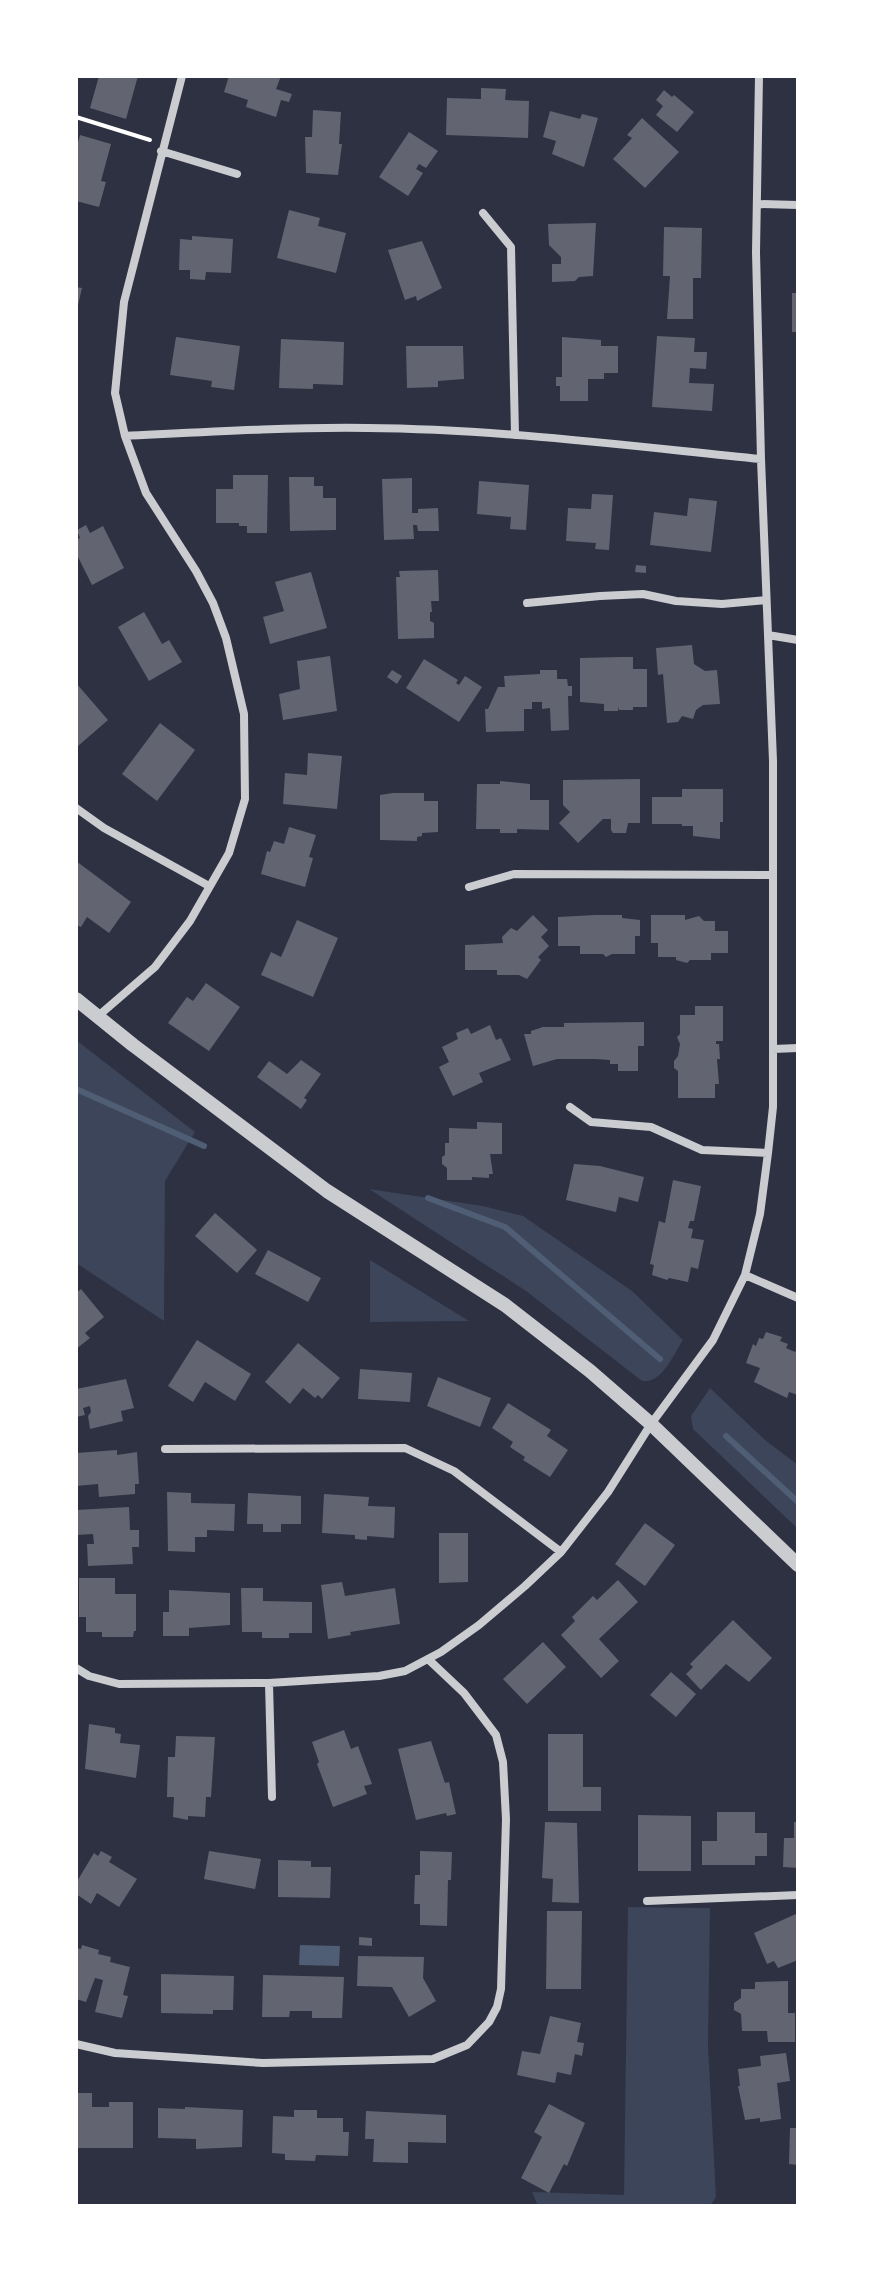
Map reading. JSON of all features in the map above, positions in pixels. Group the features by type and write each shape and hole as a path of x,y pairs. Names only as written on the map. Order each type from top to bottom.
{"street":[{"path":"97,1017 155,967 190,921 229,853 245,799 244,714 226,638 213,603 146,493 125,436 115,393 124,302 182,76"},
{"path":"76,1668 89,1676 119,1684 269,1683 379,1676 405,1671 428,1659 479,1625 561,1552 608,1492 651,1424 713,1340 745,1275 760,1214 773,1107 773,875 757,204 759,76"},
{"path":"162,147 237,174"},
{"path":"757,204 798,205"},
{"path":"483,213 511,247 515,435"},
{"path":"125,436 262,429 368,428 515,435 761,459"},
{"path":"527,603 643,594 676,601 722,604 766,600"},
{"path":"768,635 798,640"},
{"path":"76,808 104,828 209,886"},
{"path":"469,887 514,874 773,875"},
{"path":"76,999 327,1191 505,1305 590,1371 651,1424 798,1565"},
{"path":"773,1049 798,1048"},
{"path":"570,1107 591,1122 651,1127 702,1150 768,1153"},
{"path":"745,1275 798,1298"},
{"path":"165,1449 405,1448 454,1471 561,1552"},
{"path":"76,2044 115,2053 263,2063 433,2059 467,2045 489,2022 501,1989 506,1819 503,1762 496,1735 464,1693 428,1659"},
{"path":"269,1683 272,1797"},
{"path":"647,1901 798,1895"}],"path":[{"path":"76,117 162,147"}],"shaded area":[{"path":"76,1040 195,1132 165,1181 164,1321 76,1263"},
{"path":"369,1189 483,1206 523,1216 632,1291 683,1340 661,1373 649,1381 642,1381 526,1291"},
{"path":"370,1260 469,1321 370,1322"},
{"path":"710,1388 765,1440 798,1465 798,1529 693,1429 691,1416"},
{"path":"628,1907 710,1908 708,2046 716,2197 710,2206 538,2206 532,2192 624,2195"},
{"path":"300,1945 340,1946 339,1966 299,1965"}],"building":[{"path":"99,76 138,76 126,119 90,108"},
{"path":"229,76 281,76 276,89 292,94 289,102 281,100 276,117 246,107 248,100 224,92"},
{"path":"481,88 506,89 505,100 529,101 528,138 446,135 447,98 481,99"},
{"path":"664,90 694,112 677,132 656,115 663,106 656,100"},
{"path":"313,110 341,112 339,144 342,144 338,175 306,173 305,137 312,137"},
{"path":"550,111 580,119 582,114 598,118 584,167 552,154 556,141 543,137"},
{"path":"642,118 679,152 645,188 613,159 632,138 627,135"},
{"path":"409,132 438,151 426,168 419,164 416,169 423,173 408,196 379,177"},
{"path":"80,135 111,144 101,181 106,182 99,207 76,201 76,150"},
{"path":"289,210 320,218 318,226 346,233 336,273 277,258"},
{"path":"596,223 593,276 552,282 552,264 561,264 561,257 549,245 548,224"},
{"path":"664,227 702,228 701,278 693,278 693,319 667,319 670,276 663,276"},
{"path":"192,236 233,239 231,273 206,272 205,280 190,279 190,270 179,270 180,239 192,240"},
{"path":"422,241 442,288 417,301 416,296 405,300 388,250"},
{"path":"76,287 82,288 77,309 76,308"},
{"path":"792,293 798,293 798,332 792,332"},
{"path":"657,336 695,338 694,352 707,352 706,369 690,368 689,383 714,384 712,411 652,407"},
{"path":"176,337 240,346 234,390 211,387 212,381 170,375"},
{"path":"562,337 601,340 601,346 618,346 618,373 604,373 604,379 588,379 588,401 560,401 560,386 556,386 556,377 562,377"},
{"path":"281,339 344,342 343,385 313,384 313,389 279,388"},
{"path":"406,346 463,346 464,379 438,381 438,387 407,388"},
{"path":"233,475 268,475 267,533 247,533 247,526 239,526 239,523 216,523 216,489 233,489"},
{"path":"289,477 314,477 314,486 323,486 323,498 336,498 336,530 290,531"},
{"path":"412,478 412,513 418,513 418,509 438,508 439,531 418,531 417,525 413,525 414,539 384,540 382,479"},
{"path":"479,481 529,485 526,530 510,529 511,517 477,514"},
{"path":"592,494 613,495 609,550 595,549 596,543 566,541 568,508 591,509"},
{"path":"689,498 717,501 711,552 650,545 654,512 687,516"},
{"path":"86,525 90,533 103,526 124,568 92,585 76,553 76,540 80,538 77,530"},
{"path":"636,565 646,566 646,573 635,572"},
{"path":"438,570 439,601 431,601 430,612 434,638 398,639 396,577 400,577 399,571"},
{"path":"311,572 327,628 270,644 263,617 284,611 275,582"},
{"path":"144,612 162,644 169,640 182,662 149,681 118,627"},
{"path":"692,645 694,664 705,671 717,670 720,704 703,705 696,710 693,719 682,716 678,722 667,723 663,674 658,675 656,648"},
{"path":"330,656 337,711 283,720 279,694 300,689 297,661"},
{"path":"633,657 633,669 647,669 647,707 619,710 618,707 618,711 604,711 604,704 580,702 580,658"},
{"path":"424,659 458,680 456,683 459,685 465,676 482,687 459,722 406,688"},
{"path":"392,670 402,676 397,684 387,677"},
{"path":"540,670 557,670 557,679 567,679 568,686 572,686 572,696 568,696 569,730 551,731 550,708 542,709 542,702 532,702 532,709 524,709 524,731 486,732 485,709 488,709 498,687 505,687 504,676 540,674"},
{"path":"76,683 108,720 78,746 76,743"},
{"path":"160,723 195,750 157,801 122,774"},
{"path":"308,753 342,756 337,809 283,804 285,773 307,775"},
{"path":"640,779 640,823 628,823 626,833 613,833 611,819 603,819 578,843 559,823 570,812 563,805 563,780"},
{"path":"500,781 530,784 530,800 549,800 549,830 517,829 517,833 500,833 500,829 476,829 477,784 500,784"},
{"path":"682,789 723,789 720,839 693,836 693,826 652,824 652,797 682,797"},
{"path":"424,793 424,801 438,801 438,832 422,833 417,841 380,840 380,795"},
{"path":"289,827 316,835 305,887 261,874 267,851 270,852 274,841 284,844"},
{"path":"76,861 131,902 109,933 87,917 81,927 76,925"},
{"path":"533,915 548,930 541,937 549,946 538,957 541,960 527,979 519,975 497,975 497,970 465,970 465,945 503,943 502,937 511,928 517,931"},
{"path":"622,915 622,918 640,920 640,936 635,936 635,954 606,957 603,954 580,954 580,946 558,946 558,917"},
{"path":"651,915 685,915 685,920 699,916 704,921 715,921 715,931 728,931 728,953 711,953 711,960 690,960 687,963 676,960 676,957 658,957 658,943 651,943"},
{"path":"297,920 338,938 313,997 261,975 271,952 281,957"},
{"path":"206,983 240,1007 209,1051 168,1023 187,997 193,1001"},
{"path":"695,1006 723,1006 723,1041 716,1041 720,1059 717,1059 719,1084 715,1084 715,1098 678,1098 678,1071 674,1068 674,1061 680,1044 677,1037 680,1034 680,1015 695,1015"},
{"path":"644,1022 644,1046 638,1046 638,1071 618,1071 618,1064 595,1059 557,1059 533,1066 524,1034 531,1034 531,1031 543,1027 564,1027 564,1023"},
{"path":"490,1025 496,1040 501,1038 511,1060 479,1073 483,1082 453,1096 439,1067 449,1062 442,1047 458,1039 456,1033 468,1028 471,1034"},
{"path":"301,1060 321,1074 304,1098 307,1100 301,1109 257,1077 269,1061 287,1074"},
{"path":"477,1122 502,1123 502,1154 490,1154 493,1174 489,1174 489,1178 447,1180 447,1168 442,1164 442,1157 445,1155 445,1143 449,1143 449,1128 477,1129"},
{"path":"574,1164 600,1166 644,1177 638,1202 619,1197 616,1212 566,1200"},
{"path":"673,1180 701,1186 694,1221 690,1221 688,1228 693,1229 691,1238 704,1240 698,1269 691,1267 688,1282 652,1275 654,1265 650,1264 659,1221 665,1223"},
{"path":"215,1213 257,1250 237,1273 195,1236"},
{"path":"268,1250 321,1278 308,1302 255,1274"},
{"path":"81,1289 104,1317 85,1333 90,1338 76,1349 76,1293"},
{"path":"766,1332 782,1337 780,1341 788,1344 786,1348 795,1352 798,1346 798,1395 789,1392 787,1398 754,1382 760,1368 746,1363 753,1344 756,1346"},
{"path":"197,1340 251,1374 235,1401 205,1382 193,1402 168,1386"},
{"path":"298,1343 340,1378 322,1399 318,1395 315,1398 303,1388 290,1404 265,1382"},
{"path":"360,1369 412,1373 410,1402 358,1399"},
{"path":"438,1377 491,1398 480,1427 427,1406"},
{"path":"126,1379 134,1408 121,1411 123,1421 90,1429 90,1406 83,1408 85,1415 76,1417 76,1389"},
{"path":"508,1403 551,1430 547,1436 568,1450 550,1477 523,1460 525,1457 510,1447 513,1442 492,1428"},
{"path":"117,1450 117,1455 137,1452 139,1484 135,1484 135,1494 99,1497 98,1484 76,1486 76,1453"},
{"path":"167,1492 191,1493 191,1503 235,1504 234,1531 207,1530 207,1537 195,1537 195,1552 168,1551"},
{"path":"248,1493 301,1496 301,1524 281,1524 281,1532 263,1532 263,1524 247,1524"},
{"path":"324,1494 369,1497 368,1506 395,1507 394,1538 367,1536 367,1540 355,1539 355,1535 322,1533"},
{"path":"129,1507 130,1530 139,1530 139,1547 132,1547 133,1564 88,1566 87,1544 94,1544 93,1534 76,1535 76,1510"},
{"path":"645,1523 675,1545 645,1586 615,1564"},
{"path":"439,1533 468,1533 468,1582 439,1583"},
{"path":"79,1578 115,1578 115,1594 136,1594 136,1631 133,1637 102,1637 102,1632 86,1632 86,1617 79,1617"},
{"path":"618,1580 638,1602 599,1639 619,1661 601,1678 561,1635 575,1621 572,1617 593,1596 597,1600"},
{"path":"342,1582 345,1596 395,1588 400,1624 328,1639 321,1585"},
{"path":"241,1588 263,1588 263,1601 312,1602 312,1633 289,1633 289,1638 262,1638 262,1632 242,1632"},
{"path":"169,1590 230,1593 230,1625 189,1628 189,1636 163,1636 163,1612 169,1612"},
{"path":"733,1620 772,1658 749,1682 726,1664 701,1690 686,1674 693,1667 690,1664"},
{"path":"543,1642 566,1667 527,1704 503,1679"},
{"path":"671,1672 696,1694 676,1717 650,1695"},
{"path":"89,1724 115,1728 115,1733 121,1734 120,1743 140,1745 136,1778 85,1769"},
{"path":"344,1730 351,1749 358,1746 372,1784 364,1786 367,1794 333,1807 312,1742"},
{"path":"548,1734 583,1734 583,1787 601,1787 601,1811 548,1811"},
{"path":"176,1736 215,1737 211,1797 206,1797 205,1817 188,1816 188,1820 173,1817 174,1797 167,1797 168,1757 175,1757"},
{"path":"431,1741 445,1783 449,1782 456,1814 447,1816 446,1813 416,1820 398,1749"},
{"path":"717,1812 755,1812 755,1833 767,1833 767,1856 755,1856 755,1865 702,1865 702,1841 717,1841"},
{"path":"638,1815 691,1816 691,1871 638,1871"},
{"path":"545,1822 577,1823 579,1903 552,1902 553,1879 542,1878"},
{"path":"794,1822 798,1822 798,1868 783,1867 784,1838 794,1838"},
{"path":"101,1851 112,1857 109,1862 137,1879 119,1907 97,1893 91,1904 76,1894 76,1883 94,1853 98,1856"},
{"path":"209,1851 261,1859 255,1889 204,1879"},
{"path":"420,1851 452,1852 447,1926 420,1925 420,1904 414,1904 415,1875 420,1875"},
{"path":"278,1860 311,1861 311,1867 331,1867 330,1898 278,1897"},
{"path":"547,1911 582,1911 581,1989 546,1989"},
{"path":"798,1913 798,1960 778,1968 774,1961 767,1964 754,1933"},
{"path":"359,1937 372,1938 372,1946 359,1945"},
{"path":"82,1945 111,1957 110,1962 130,1967 123,1995 128,1996 122,2018 95,2012 103,1980 95,1978 86,2002 76,1999 76,1948 81,1949"},
{"path":"358,1956 424,1957 423,1978 436,2001 409,2017 392,1987 357,1986"},
{"path":"161,1974 234,1976 233,2010 213,2010 213,2014 161,2013"},
{"path":"263,1975 344,1977 342,2018 312,2018 312,2011 290,2011 289,2017 262,2017"},
{"path":"788,1981 788,2013 795,2013 795,2042 768,2042 767,2031 742,2031 741,2014 734,2010 734,2003 741,1998 741,1989 755,1989 755,1982"},
{"path":"550,2016 581,2023 577,2042 584,2043 582,2056 575,2054 571,2075 557,2072 555,2083 517,2075 522,2051 540,2054"},
{"path":"786,2053 790,2081 777,2083 781,2119 760,2122 760,2118 745,2120 738,2069 761,2066 760,2056"},
{"path":"76,2093 92,2093 92,2107 109,2107 109,2102 133,2102 133,2148 76,2148"},
{"path":"549,2104 585,2123 567,2166 564,2164 549,2193 521,2178 542,2137 534,2132"},
{"path":"158,2108 243,2110 242,2147 196,2149 196,2139 158,2138"},
{"path":"294,2110 317,2110 317,2118 343,2118 343,2132 349,2132 348,2156 316,2155 315,2161 285,2160 285,2154 272,2153 273,2116 294,2117"},
{"path":"366,2111 446,2115 446,2143 408,2142 408,2163 373,2162 374,2139 365,2139"},
{"path":"790,2128 798,2128 798,2165 789,2164"}],"waterway":[{"path":"76,1089 204,1146"},
{"path":"428,1198 505,1227 660,1359"},
{"path":"726,1436 798,1502"}]}
